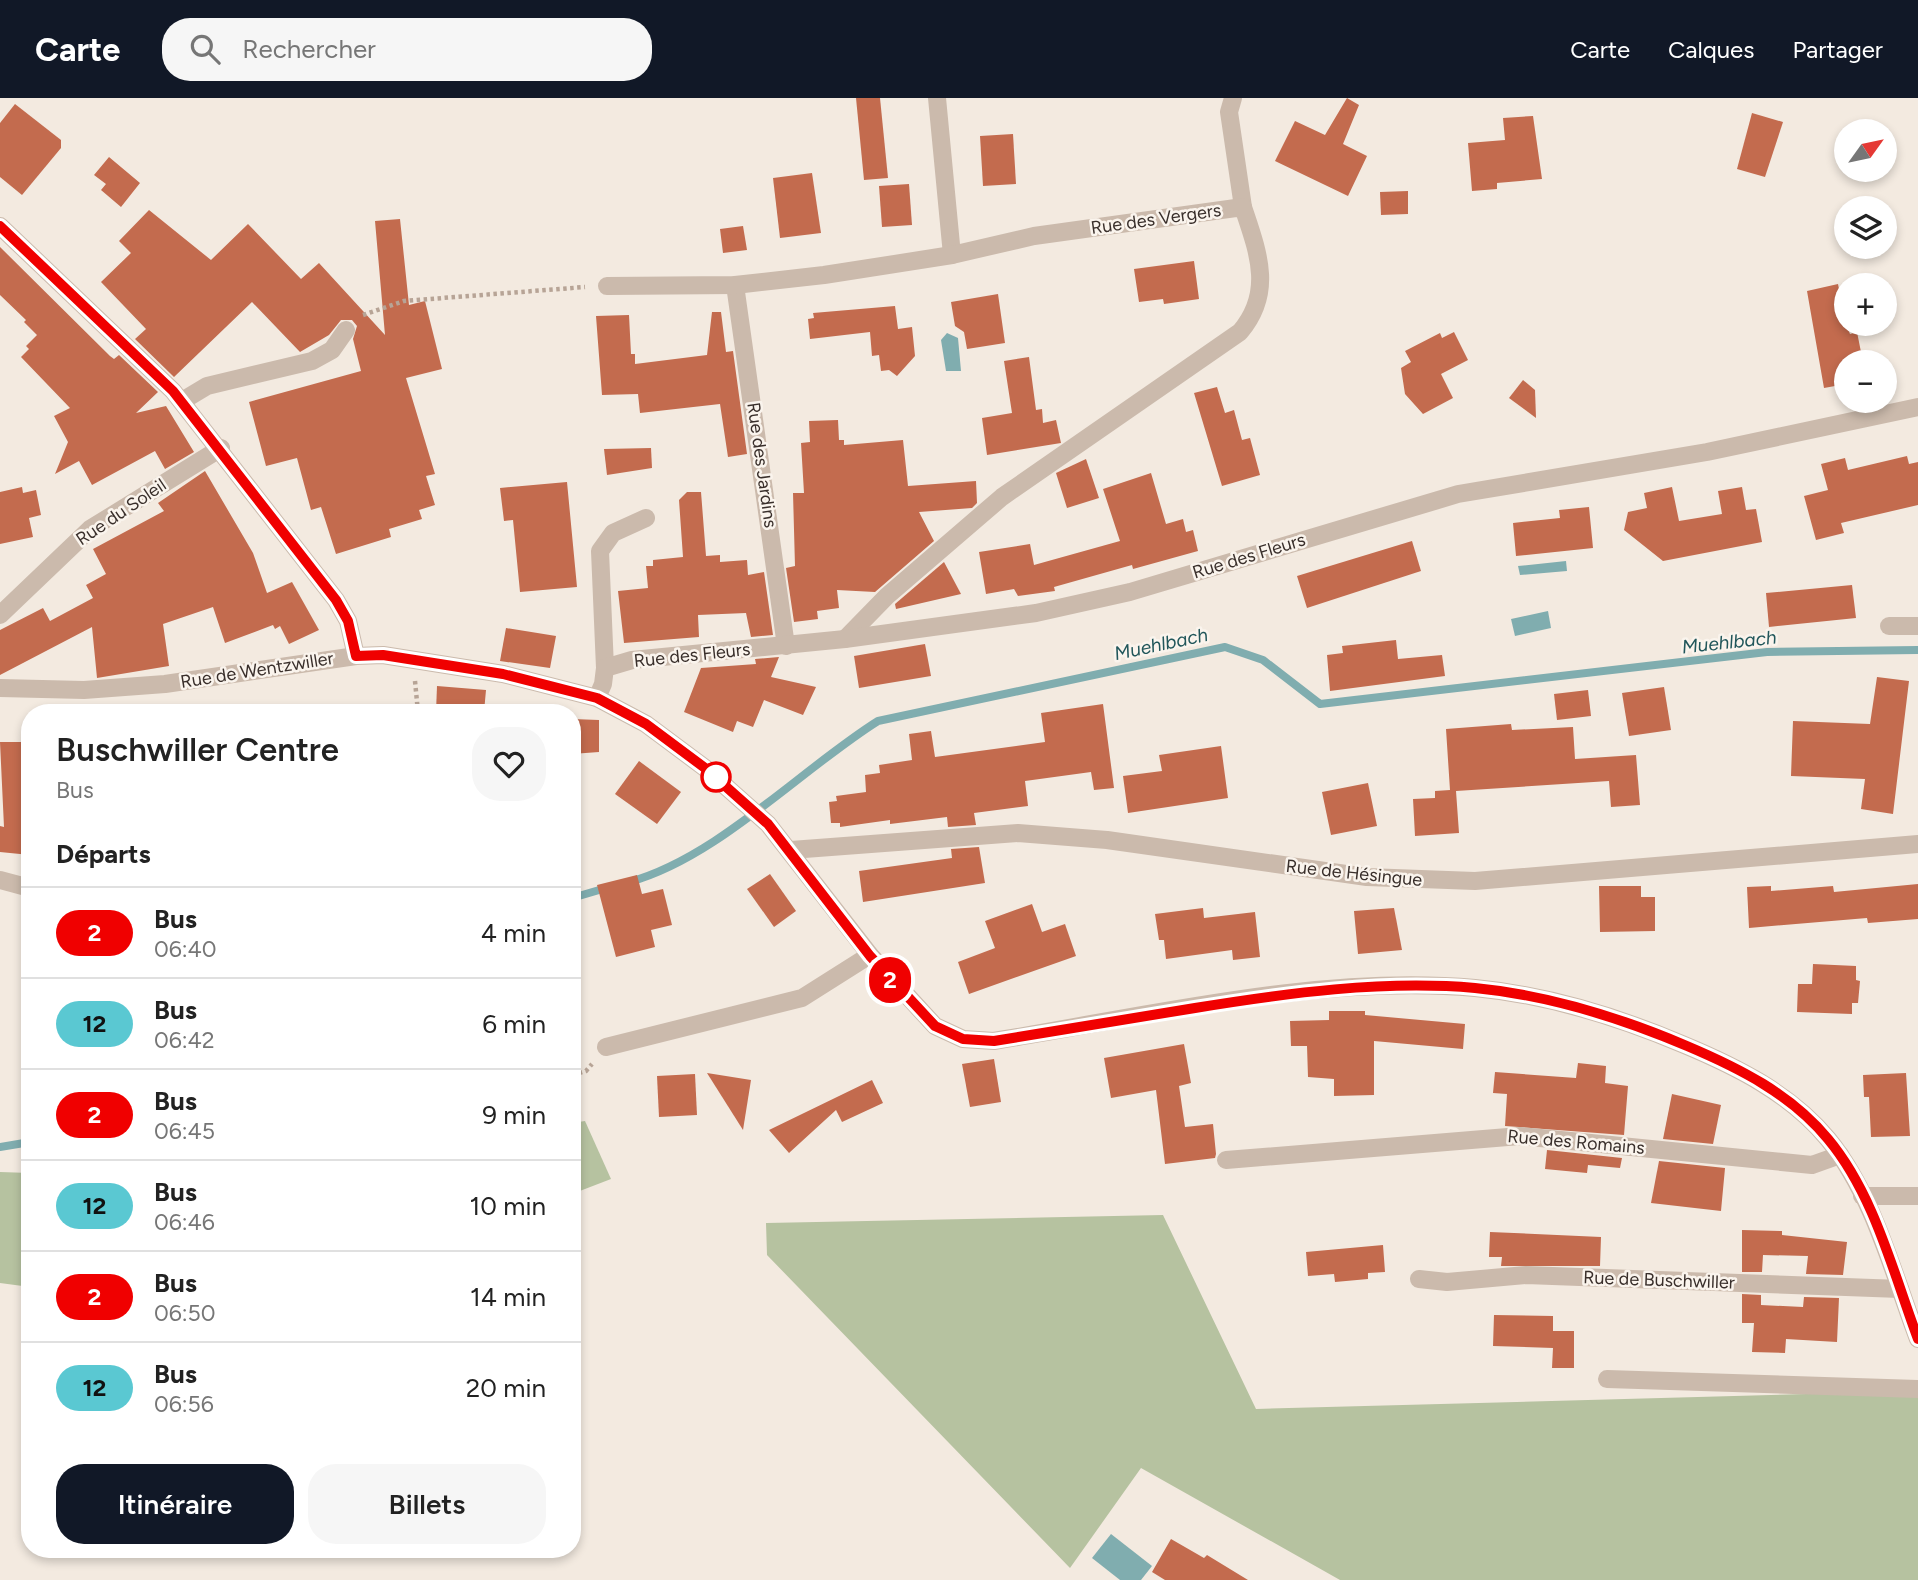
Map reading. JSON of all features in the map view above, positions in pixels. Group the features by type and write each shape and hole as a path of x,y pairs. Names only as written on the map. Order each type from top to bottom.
{"street":[{"path":"937,98 952,254"},
{"path":"1233,98 1229,112 1243,207"},
{"name":"Rue des Vergers","path":"607,286 735,285 824,275 952,254 1034,236 1243,207 1258,250 1261,282 1254,313 1240,332 1002,497 887,596 845,639"},
{"path":"0,226 141,358 221,448 336,600 348,621 356,656"},
{"name":"Rue des Jardins","path":"735,285 786,646"},
{"path":"182,401 207,386 312,361 332,350 346,330"},
{"name":"Rue des Fleurs","path":"605,668 632,660 786,646 1037,613 1163,582 1458,494 1707,452 1918,407"},
{"name":"Rue du Soleil","path":"0,615 90,529 221,448"},
{"path":"597,698 603,684 605,668 600,551 613,533 646,518"},
{"path":"1889,626 1918,626"},
{"name":"Rue de Wentzwiller","path":"0,688 84,690 165,684 356,656 383,655 503,674 597,698 677,744 768,824 792,850 870,956 935,1026 963,1039 994,1041 1247,1000 1340,989 1434,986 1527,996 1626,1021 1736,1069 1760,1082 1806,1115 1840,1155 1877,1229 1900,1289"},
{"name":"Rue de Hésingue","path":"792,850 1018,833 1107,840 1367,877 1475,881 1918,844"},
{"path":"0,880 21,886"},
{"path":"606,1047 802,998 870,956"},
{"name":"Rue des Romains","path":"1226,1160 1520,1136 1812,1165 1840,1155"},
{"path":"1862,1196 1918,1196"},
{"name":"Rue de Buschwiller","path":"1419,1279 1447,1282 1527,1275 1900,1289"},
{"path":"1900,1289 1918,1339"},
{"path":"1607,1379 1918,1388"}],"path":[{"path":"346,330 363,316 404,301 607,286"}],"green space":[{"path":"585,1121 611,1179 581,1191 581,1122"},
{"path":"0,1172 21,1173 21,1286 0,1283"},
{"path":"1163,1215 1256,1409 1918,1391 1918,1580 1340,1580 1141,1468 1070,1568 767,1255 766,1223"}],"water":[{"path":"947,333 958,338 961,371 946,371 941,340"},
{"path":"1566,561 1567,571 1520,575 1518,566"},
{"path":"1548,611 1551,628 1515,636 1511,619"},
{"path":"1111,1534 1152,1566 1141,1580 1120,1580 1092,1558"}],"building":[{"path":"856,98 880,98 888,178 864,180"},
{"path":"1347,98 1359,105 1343,144 1367,156 1348,196 1275,161 1295,121 1325,135"},
{"path":"15,104 61,140 61,148 22,195 0,177 0,123"},
{"path":"1752,113 1783,122 1765,177 1737,169"},
{"path":"1533,116 1542,179 1497,183 1497,189 1472,191 1468,143 1505,140 1503,118"},
{"path":"1013,134 1016,184 983,186 980,136"},
{"path":"109,157 140,183 121,207 101,190 106,184 94,175"},
{"path":"812,173 821,233 780,238 773,178"},
{"path":"909,184 912,225 882,227 879,186"},
{"path":"1408,191 1408,214 1381,215 1380,192"},
{"path":"149,210 211,260 248,224 301,279 319,263 385,335 375,221 400,219 409,305 425,301 442,369 406,378 435,474 426,476 435,505 419,510 422,519 389,529 391,537 336,554 321,507 311,510 297,458 266,466 249,402 361,371 353,339 357,326 352,320 341,320 329,335 300,352 252,302 174,377 135,339 146,329 101,282 131,253 119,241"},
{"path":"743,226 747,250 723,253 720,229"},
{"path":"0,247 110,356 114,359 119,355 158,392 136,413 166,406 194,452 165,469 155,451 92,485 79,461 55,474 68,442 54,416 70,408 21,357 29,349 26,346 37,335 24,322 26,320 0,295"},
{"path":"1194,261 1199,299 1164,304 1163,299 1139,302 1134,269"},
{"path":"1834,285 1834,336 1858,336 1861,350 1834,350 1834,386 1824,388 1807,291"},
{"path":"998,294 1005,343 967,349 964,332 955,326 951,302"},
{"path":"895,306 898,329 912,327 915,356 897,376 889,370 881,371 879,355 872,356 870,332 810,339 808,319 814,318 813,313"},
{"path":"712,312 721,312 726,352 733,351 747,454 728,457 720,404 640,413 638,394 602,395 596,316 629,315 631,354 635,354 635,364 707,355"},
{"path":"1454,332 1468,360 1441,374 1453,398 1423,414 1405,394 1401,368 1411,362 1405,351 1440,333 1442,338"},
{"path":"1029,357 1036,410 1042,409 1043,423 1056,420 1061,443 987,455 982,418 1012,413 1004,361"},
{"path":"1523,380 1535,390 1536,418 1509,398"},
{"path":"1217,387 1225,413 1234,410 1242,440 1250,438 1260,475 1222,486 1194,393"},
{"path":"838,420 839,440 844,440 844,445 903,440 908,486 976,481 977,503 972,508 919,512 934,541 875,592 837,590 839,608 817,611 818,619 794,622 786,568 795,566 793,493 804,493 801,443 810,442 809,421"},
{"path":"651,448 652,468 607,475 604,449"},
{"path":"1907,456 1909,464 1918,462 1918,505 1841,523 1844,533 1816,540 1804,496 1828,490 1821,464 1845,458 1848,470"},
{"path":"1086,459 1099,498 1067,508 1056,473"},
{"path":"205,471 253,553 267,593 292,582 319,630 289,644 280,626 275,629 273,625 225,643 213,607 163,624 169,666 97,678 92,627 0,675 0,630 43,608 50,621 93,598 86,585 106,574 93,549 164,511 158,503"},
{"path":"1151,473 1166,524 1183,519 1186,532 1193,530 1198,551 1133,569 1132,565 1054,587 1055,591 1018,596 1014,589 986,594 979,552 1030,544 1034,565 1120,541 1103,489"},
{"path":"567,482 577,587 520,592 513,520 504,521 500,488"},
{"path":"22,487 23,493 36,490 41,515 29,518 33,537 0,544 0,492"},
{"path":"1672,487 1679,521 1722,514 1718,491 1742,487 1746,510 1756,509 1762,542 1663,561 1624,530 1628,512 1647,508 1644,493"},
{"path":"687,492 701,492 706,556 720,555 720,562 747,560 748,575 764,572 773,635 751,637 746,613 698,615 699,637 624,643 618,591 648,588 646,566 653,566 653,560 683,557 679,500"},
{"path":"1589,507 1593,548 1516,556 1513,523 1560,518 1559,510"},
{"path":"1412,541 1421,571 1307,608 1297,576"},
{"path":"944,562 961,594 896,609 895,604"},
{"path":"1852,585 1856,618 1769,627 1766,593"},
{"path":"506,628 556,636 550,668 500,661"},
{"path":"1396,640 1398,659 1442,655 1445,676 1330,691 1327,655 1343,653 1342,646"},
{"path":"925,644 931,676 859,688 854,656"},
{"path":"779,657 771,677 816,687 803,715 764,700 753,727 737,721 733,732 684,712 701,668 756,664 755,659"},
{"path":"1877,677 1909,681 1893,814 1861,809 1865,779 1791,776 1793,721 1870,724"},
{"path":"437,686 486,690 485,704 436,704"},
{"path":"1664,687 1671,730 1629,736 1622,693"},
{"path":"1588,690 1591,716 1557,720 1554,694"},
{"path":"1103,704 1114,788 1094,790 1091,772 1025,781 1028,806 974,813 976,825 948,827 947,817 890,824 890,820 840,827 840,823 831,823 829,802 837,801 836,796 866,792 865,775 880,773 879,765 912,760 909,734 931,731 935,757 1045,742 1041,713"},
{"path":"581,719 599,720 599,752 581,753"},
{"path":"1511,724 1512,730 1573,727 1575,759 1636,755 1640,805 1611,807 1609,781 1456,791 1459,833 1415,836 1413,799 1435,798 1435,791 1450,790 1446,729"},
{"path":"0,742 21,742 21,854 0,852 0,826 4,827"},
{"path":"1221,746 1228,798 1128,813 1123,776 1162,771 1159,755"},
{"path":"639,761 681,792 657,824 615,794"},
{"path":"1368,783 1377,826 1331,835 1322,792"},
{"path":"979,847 985,883 863,902 859,871 952,858 951,849"},
{"path":"770,874 796,911 774,927 747,889"},
{"path":"637,875 642,894 663,889 672,925 651,930 655,947 616,957 597,885"},
{"path":"1918,884 1918,919 1868,923 1867,918 1749,928 1747,887 1771,886 1771,891 1833,886 1834,892"},
{"path":"1599,886 1641,886 1641,897 1655,897 1655,931 1600,932"},
{"path":"1032,904 1042,932 1065,924 1076,956 969,994 958,962 995,948 985,921"},
{"path":"1203,908 1204,918 1255,912 1260,957 1233,960 1232,950 1166,959 1164,940 1159,940 1155,914"},
{"path":"1394,908 1402,950 1358,954 1354,911"},
{"path":"1813,964 1856,966 1856,980 1860,981 1858,1003 1852,1003 1852,1014 1797,1012 1798,984 1812,984"},
{"path":"1329,1011 1365,1011 1365,1015 1465,1024 1463,1049 1374,1041 1374,1095 1334,1096 1334,1079 1308,1077 1307,1046 1291,1046 1290,1021 1329,1020"},
{"path":"1184,1044 1191,1083 1179,1086 1185,1127 1213,1124 1216,1154 1215,1158 1165,1164 1156,1090 1111,1098 1104,1058"},
{"path":"994,1059 1001,1102 970,1107 962,1064"},
{"path":"1578,1063 1606,1066 1605,1083 1628,1086 1624,1135 1505,1126 1507,1094 1493,1093 1495,1072 1576,1078"},
{"path":"707,1073 751,1080 743,1130"},
{"path":"1906,1073 1910,1136 1871,1137 1869,1097 1864,1097 1863,1075"},
{"path":"695,1074 697,1115 659,1117 657,1076"},
{"path":"872,1080 883,1103 842,1122 836,1110 789,1153 769,1130"},
{"path":"1672,1094 1721,1105 1713,1144 1663,1139"},
{"path":"1547,1150 1622,1158 1620,1168 1588,1165 1587,1173 1545,1169"},
{"path":"1659,1161 1725,1168 1721,1211 1651,1203"},
{"path":"1742,1230 1782,1231 1782,1235 1847,1242 1843,1275 1806,1274 1808,1256 1763,1255 1762,1272 1742,1272"},
{"path":"1490,1232 1601,1237 1600,1266 1501,1266 1502,1257 1489,1257"},
{"path":"1383,1245 1385,1272 1368,1273 1368,1279 1335,1282 1334,1274 1308,1276 1306,1252"},
{"path":"1742,1294 1761,1295 1761,1305 1803,1307 1804,1297 1839,1298 1837,1342 1786,1339 1785,1353 1752,1352 1754,1323 1742,1323"},
{"path":"1494,1315 1553,1316 1553,1331 1574,1331 1574,1368 1552,1368 1553,1348 1493,1346"},
{"path":"1171,1539 1204,1558 1207,1555 1248,1580 1165,1580 1152,1572"}],"waterway":[{"name":"Muehlbach","path":"629,882 694,854 878,721 1225,647 1263,660 1320,704 1767,652 1918,650"},
{"name":"Muehlbach","path":"581,895 606,888"},
{"name":"Muehlbach","path":"0,1147 21,1144"}],"bus line":[{"name":"2","path":"0,226 141,358 221,448 336,600 348,621 356,656 383,655 412,659 553,685 597,698 646,724 677,744 768,824 792,850 812,881 870,956 901,993 935,1026 963,1039 994,1041 1300,993 1434,986 1475,988 1527,996 1626,1021 1736,1069 1760,1082 1806,1115 1840,1155 1862,1196 1918,1339"}]}
